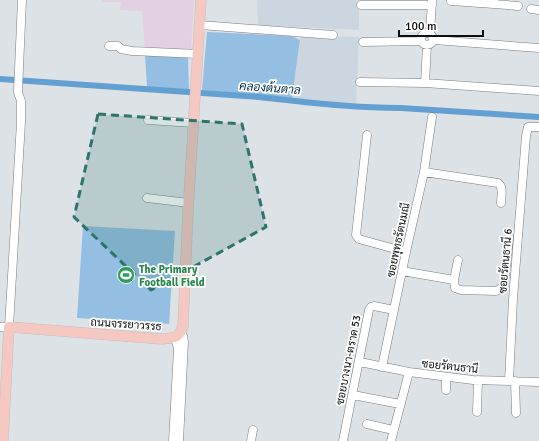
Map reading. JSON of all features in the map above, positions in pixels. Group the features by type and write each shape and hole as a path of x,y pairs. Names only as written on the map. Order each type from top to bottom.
{"main road":[{"path":"178,335 183,326 193,123 201,0"},
{"name":"ถนนจรรยาวรรธ","path":"5,327 162,339 178,335"},
{"path":"3,441 5,327"}],"street":[{"path":"5,327 21,122 21,101 18,96 18,91 22,0"},
{"path":"451,0 494,2 518,6"},
{"path":"360,5 432,3 432,37 430,45 424,43 363,42"},
{"path":"200,25 333,35"},
{"path":"425,83 424,43 421,37 424,34 432,37 539,48"},
{"path":"109,46 118,46 121,50 132,51 198,54"},
{"path":"360,82 425,83 539,91"},
{"name":"ซอยพุทธรัตนมณี","path":"382,367 424,172 432,117"},
{"path":"148,120 193,123"},
{"name":"ซอยรัตนธานี 6","path":"516,412 512,381 513,299 525,144 538,127"},
{"path":"367,135 356,235 359,239 406,252"},
{"path":"424,172 498,183 501,188 501,203"},
{"path":"147,198 189,203"},
{"path":"458,260 454,280 455,288 461,290 496,291 502,288 505,281 509,237"},
{"path":"402,271 454,280"},
{"name":"ซอยบางนา-ตราด 53","path":"343,441 360,362 369,310 374,306 394,310"},
{"path":"173,441 178,335 183,336 184,342 179,441"},
{"name":"ซอยรัตนธานี","path":"360,362 409,372 446,377 478,380 539,382"},
{"path":"390,441 409,372"},
{"path":"446,377 446,390"},
{"path":"477,412 478,380"},
{"path":"353,395 400,404"},
{"path":"367,424 393,430"},
{"path":"251,441 253,430"}],"highlighted area":[{"path":"98,114 242,124 266,227 151,290 74,217"}],"shaded area":[{"path":"102,0 194,0 191,51 145,50 142,11 120,10 121,2 102,2"},
{"path":"257,0 357,0 359,9 359,30 258,25"},
{"path":"207,32 291,36 300,40 292,98 202,90"},
{"path":"301,36 359,37 356,104 292,98"},
{"path":"145,54 188,56 189,90 147,87"},
{"name":"The Primary Football Field","path":"83,226 175,231 169,324 77,318"}],"waterway":[{"name":"คลองต้นตาล","path":"0,79 259,97 347,106 539,117"}],"place":[{"name":"The Primary Football Field","path":"126,275"}]}
